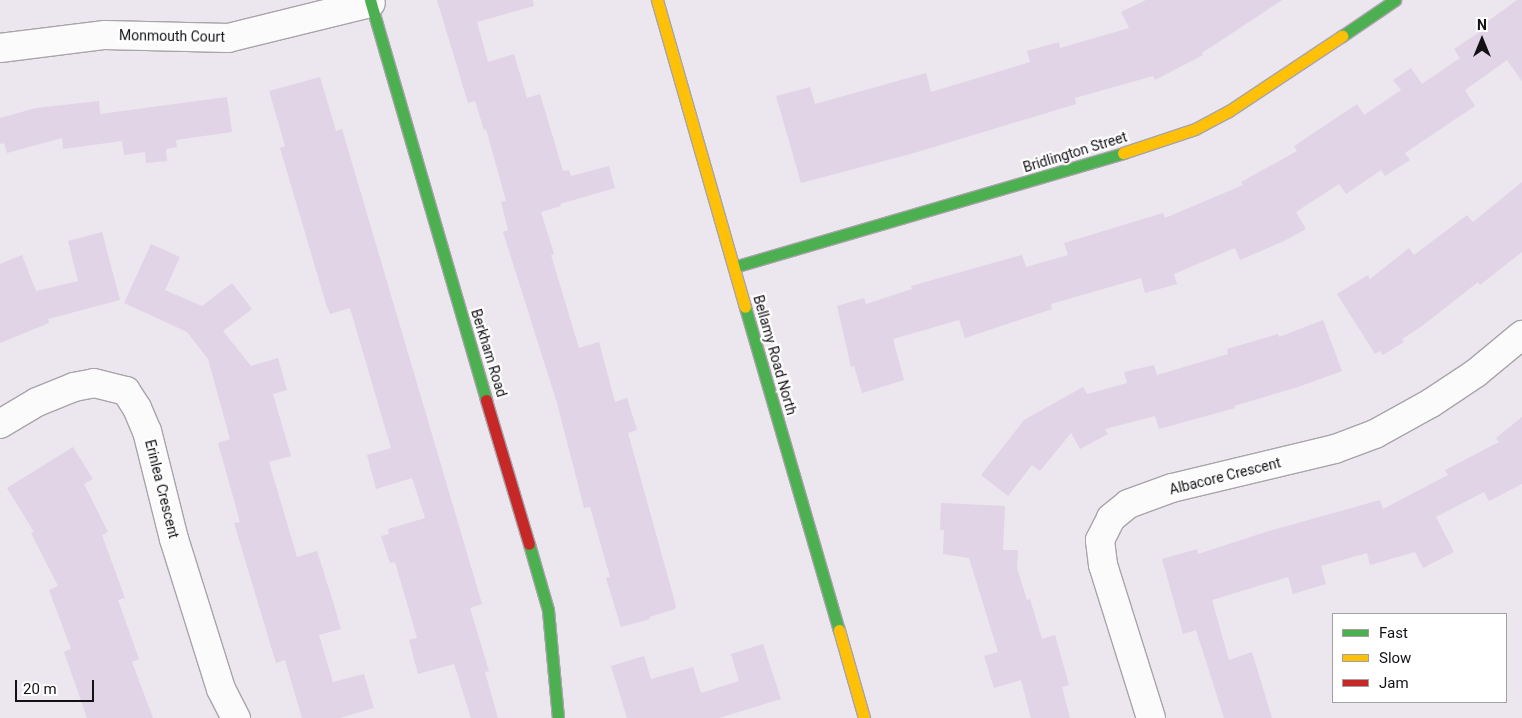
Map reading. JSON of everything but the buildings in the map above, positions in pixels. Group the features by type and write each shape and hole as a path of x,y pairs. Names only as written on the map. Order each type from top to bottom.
{"street":[{"name":"Bellamy Road North","path":"657,0 864,718"},
{"name":"Bridlington Street","path":"734,267 796,251 1119,154 1195,129 1258,92 1395,0"},
{"name":"Monmouth Court","path":"0,48 105,35 228,38 371,1"},
{"name":"Berkham Road","path":"371,1 386,61 548,610 558,718"},
{"name":"Albacore Crescent","path":"1150,718 1103,566 1100,540 1110,518 1128,504 1172,488 1335,449 1375,434 1431,403 1476,373 1522,334"},
{"name":"Erinlea Crescent","path":"0,424 37,402 74,387 94,383 126,391 137,408 147,431 174,539 221,689 236,718"}],"traffic: fast":[{"path":"370,0 486,400"},
{"path":"1342,36 1395,0"},
{"path":"734,267 1123,153"},
{"path":"745,307 839,630"},
{"path":"529,544 548,610 558,718"}],"traffic: slow":[{"path":"657,0 745,307"},
{"path":"1123,153 1195,129 1229,111 1342,36"},
{"path":"839,630 864,718"}],"traffic: jam":[{"path":"486,400 529,544"}]}
